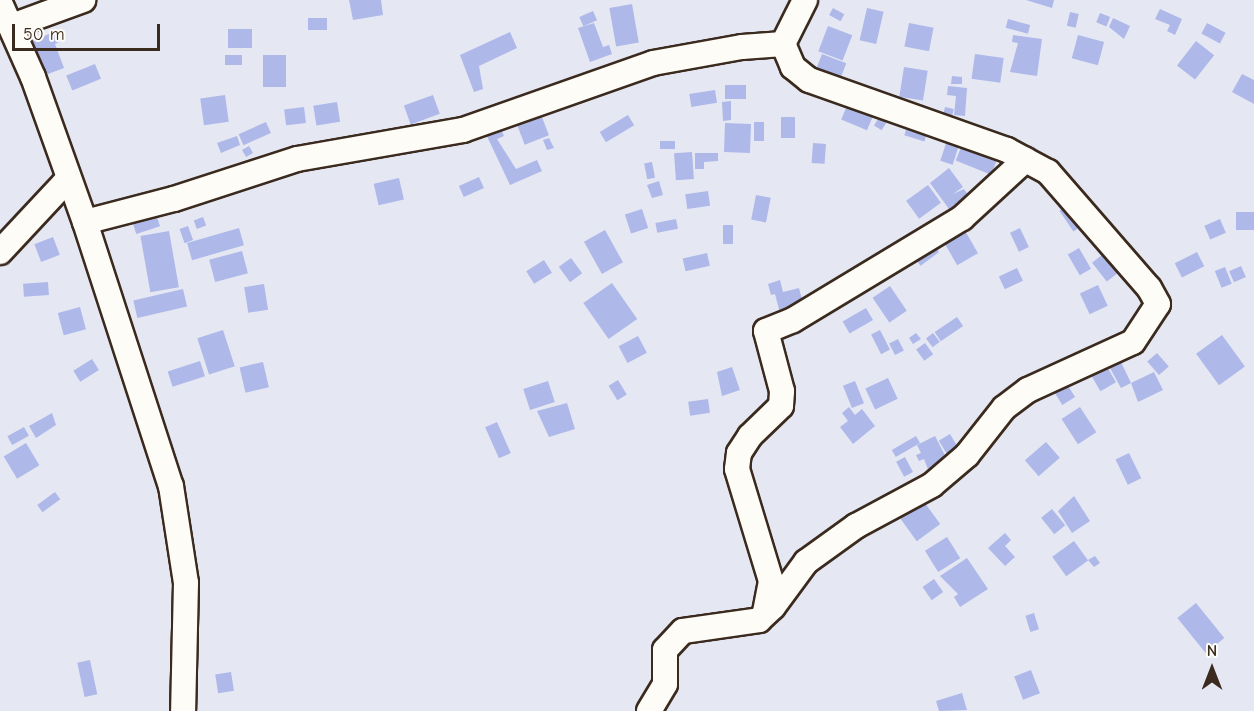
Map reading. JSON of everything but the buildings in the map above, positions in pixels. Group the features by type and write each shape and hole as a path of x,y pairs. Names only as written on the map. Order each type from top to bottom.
{"street":[{"path":"12,26 83,0"},
{"path":"783,44 805,0"},
{"path":"0,3 12,26 85,222 164,463 181,532 186,583 183,711"},
{"path":"649,711 665,684 665,650 683,631 759,620 773,607 806,562 856,526 932,485 984,437 1004,408 1054,375 1133,342 1158,304 1149,288 1055,178 1025,160 915,115 809,80 793,67 783,44"},
{"path":"85,222 174,199 297,159 463,130 653,63 742,47 783,44"},
{"path":"759,620 767,608 771,580 737,469 739,453 750,436 781,406 782,391 766,331 793,320 962,218 1025,160"},
{"path":"0,252 68,179"}]}
